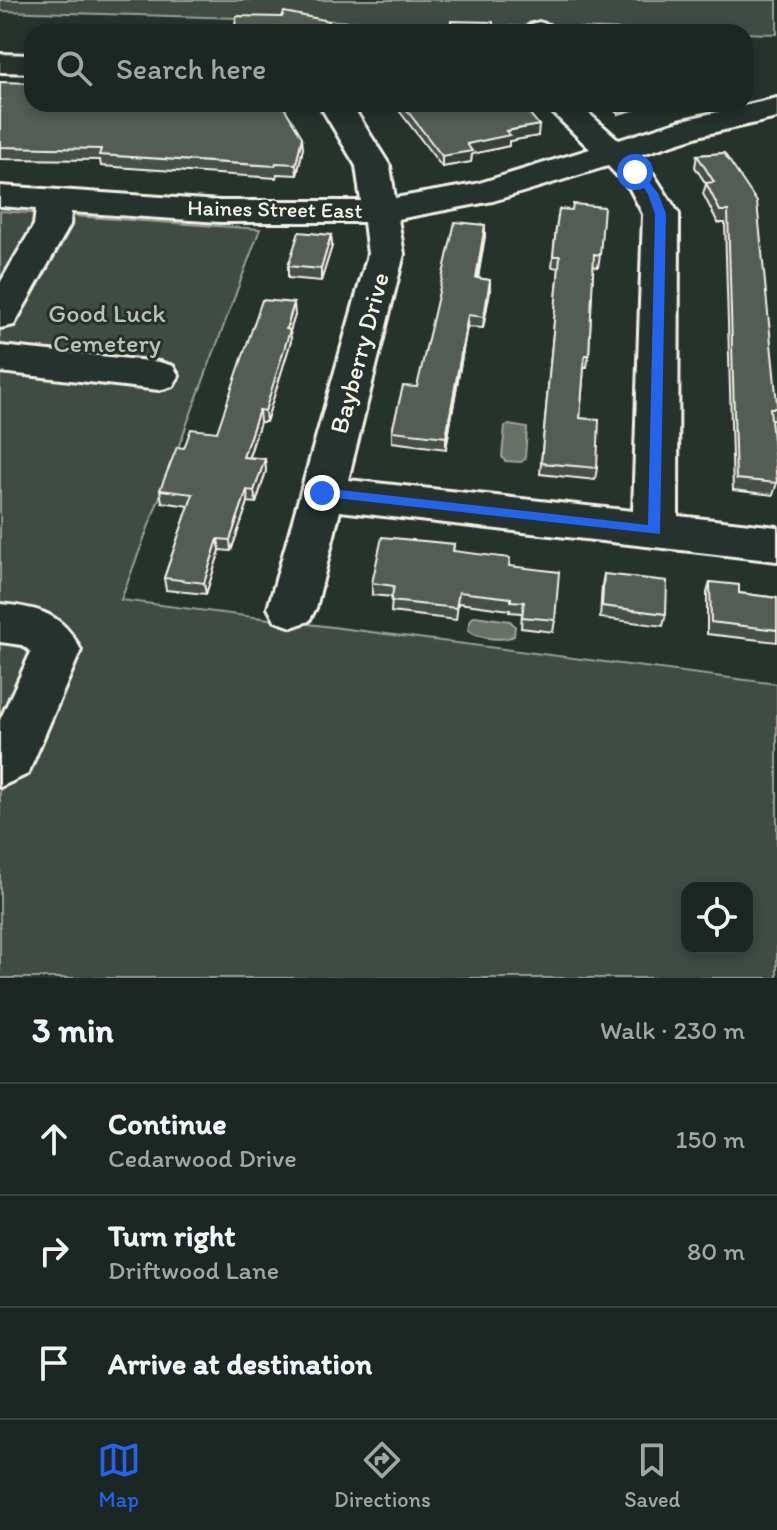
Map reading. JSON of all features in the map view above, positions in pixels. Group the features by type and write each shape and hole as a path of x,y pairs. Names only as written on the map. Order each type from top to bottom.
{"street":[{"path":"0,63 24,64"},
{"name":"Haines Street East","path":"0,196 283,214 382,211 439,203 497,189 699,125 777,108"},
{"name":"Bayberry Drive","path":"292,608 386,254 373,166 340,112"},
{"path":"568,112 635,172 653,193 661,214 655,531"},
{"path":"0,316 52,225 55,200"},
{"path":"0,359 159,376"},
{"path":"322,493 777,544"},
{"path":"0,623 40,631 50,636 56,650 9,758 0,764"}],"green space":[{"path":"0,0 777,0 777,34 753,33 753,24 439,24 0,11"},
{"name":"Good Luck Cemetery","path":"0,211 260,229 121,600 777,684 777,978 0,978"}],"shaded area":[{"path":"505,426 527,428 525,459 521,462 505,461 502,457"},
{"path":"475,616 510,621 515,626 514,636 490,638 472,633 468,630 470,620"}],"building":[{"path":"284,12 329,21 326,24 235,24 236,16 282,17"},
{"path":"451,21 493,22 493,24 451,24"},
{"path":"0,82 24,83 24,112 287,112 302,137 296,164 276,163 275,166 99,155 101,149 0,147"},
{"path":"408,112 528,112 539,125 506,131 510,135 467,144 472,151 442,156"},
{"path":"724,153 757,202 777,404 777,408 770,408 777,483 736,479 728,211 720,211 706,183 714,182 697,155"},
{"path":"573,204 604,207 600,255 594,254 589,355 585,355 580,418 599,420 597,468 541,463 560,256 553,256 556,229 559,209 572,210"},
{"path":"455,222 485,225 476,278 490,280 484,317 468,315 446,437 392,431 403,386 417,387"},
{"path":"299,232 331,235 321,269 288,266"},
{"path":"262,300 294,303 286,329 290,330 265,411 259,410 243,457 265,459 254,491 247,490 230,540 218,539 204,583 164,578 193,494 160,490 177,447 184,448 191,429 217,432"},
{"path":"382,537 454,544 453,551 510,558 509,566 559,572 555,620 522,617 524,602 511,601 511,598 459,592 456,608 391,601 394,586 372,583"},
{"path":"604,574 667,581 666,614 602,606"},
{"path":"710,582 739,585 739,593 777,598 777,630 711,622"}],"route":[{"path":"322,493 655,531 661,214 653,193 635,172"}]}
